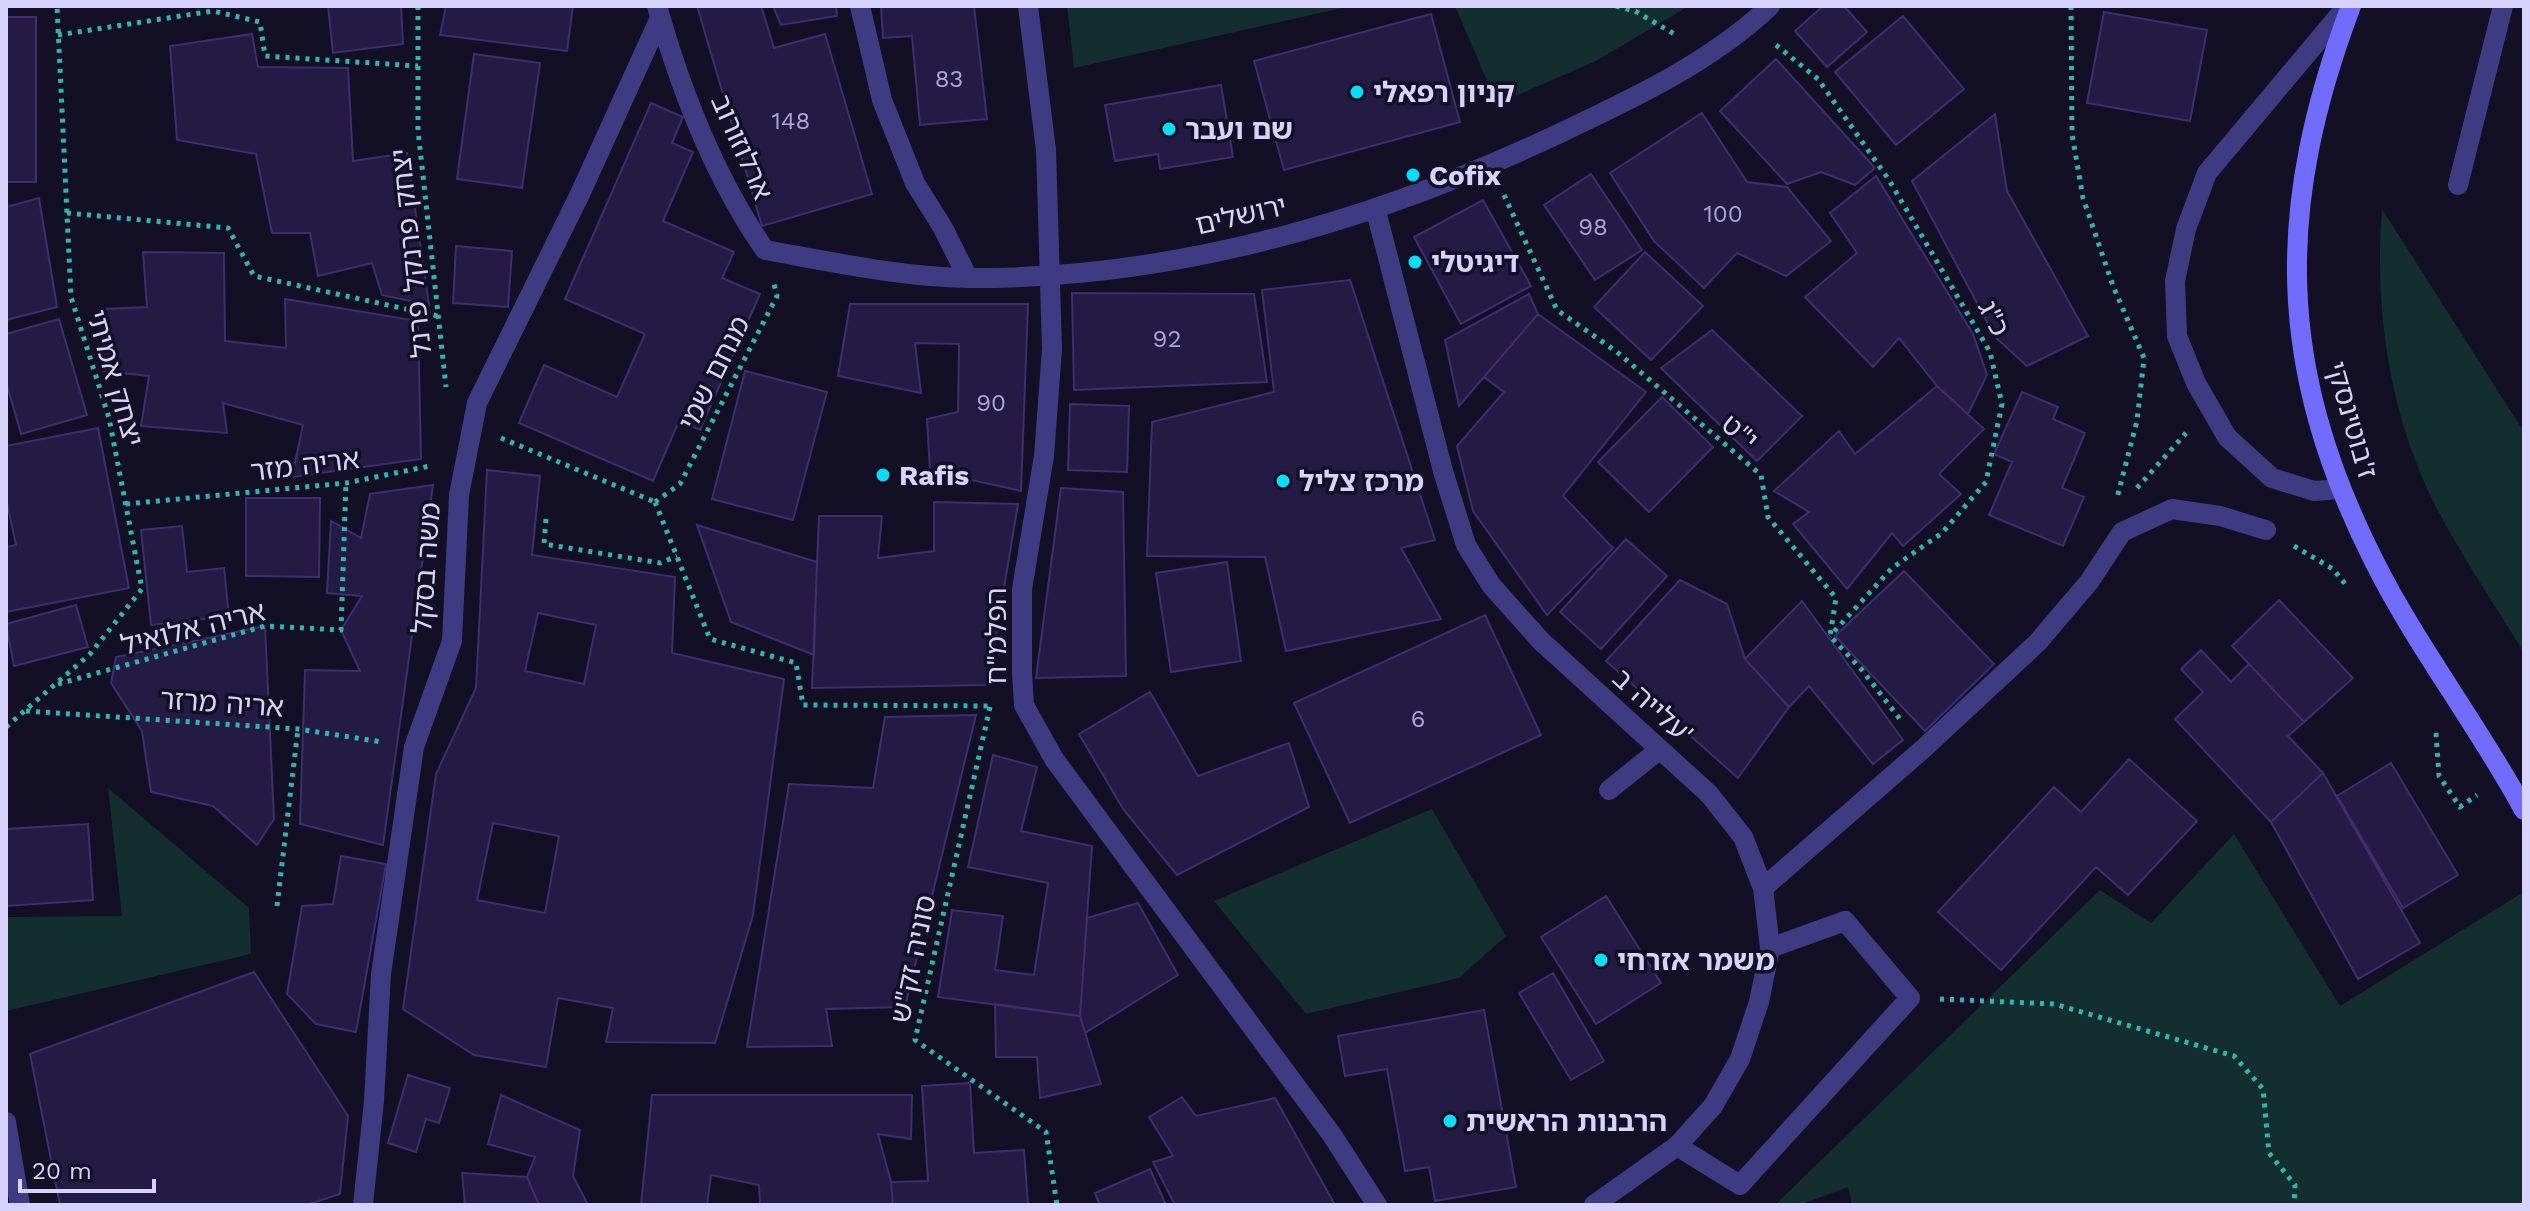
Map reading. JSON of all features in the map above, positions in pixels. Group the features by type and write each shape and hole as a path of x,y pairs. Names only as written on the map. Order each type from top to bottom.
{"street":[{"path":"860,6 882,100 915,183 968,278"},
{"name":"הפלמ\"ח","path":"1028,6 1046,150 1052,349 1044,456 1022,589 1024,705 1054,759 1332,1135 1377,1205"},
{"name":"ירושלים","path":"968,278 1124,270 1231,248 1376,211 1491,165 1667,80 1750,25 1770,6"},
{"path":"2340,489 2314,491 2272,478 2227,437 2177,336 2175,281 2186,229 2207,173 2349,6"},
{"name":"ז'בוטינסקי","path":"2349,6 2327,70 2307,149 2297,223 2295,281 2309,389 2340,489 2375,563 2524,810"},
{"path":"2458,185 2503,6"},
{"name":"ארלוזורוב","path":"658,12 714,167 738,212 765,250"},
{"name":"משה בסקל","path":"363,1205 374,1101 381,974 414,747 452,641 459,495 477,403 580,194 658,12"},
{"name":"עלייה ב'","path":"1376,211 1443,471 1466,545 1491,585 1541,641 1709,794 1743,837 1763,888 1770,948 1759,1002 1740,1059 1713,1106 1677,1146 1594,1205"},
{"path":"765,250 855,266 968,278"},
{"path":"1763,888 1923,749 2038,642 2089,582 2119,526 2172,509 2220,516 2266,530"},
{"path":"1609,790 1659,750"},
{"path":"1677,1146 1740,1185 1910,998 1845,921 1770,948"},
{"path":"6,1122 20,1205"}],"path":[{"name":"יצחק אמיתי","path":"6,727 90,654 142,589 109,418 71,297 57,6"},
{"name":"יצחק פרנקל פרנל","path":"418,6 418,130 448,402"},
{"path":"1616,6 1635,11 1708,53"},
{"path":"2071,6 2072,134 2083,198 2113,286 2144,358 2137,421 2114,510 2119,526"},
{"path":"58,35 213,11 260,22 265,56 418,66"},
{"name":"כ\"ג","path":"1750,25 1818,79 1889,180 1990,352 2002,404 1986,482 1942,533 1892,568 1830,636"},
{"name":"י\"ט","path":"1491,165 1557,310 1617,352 1761,475 1768,517 1836,598 1830,636"},
{"path":"67,213 228,228 254,276 438,316"},
{"name":"מנחם שמי","path":"655,502 680,484 777,296 765,250"},
{"path":"2119,526 2145,475 2210,407"},
{"path":"472,426 655,502 710,639 796,663 803,705 1024,705"},
{"name":"אריה מזר","path":"126,504 346,483 433,466"},
{"name":"אריה אלואיל","path":"54,685 265,626 341,630 346,483"},
{"path":"546,519 544,544 660,563 677,556"},
{"path":"2266,530 2333,569 2352,592"},
{"path":"1830,636 1862,670 1923,749"},
{"name":"סוניה זק\"ש","path":"990,706 915,1040 1046,1132 1057,1205"},
{"name":"אריה מרזר","path":"25,711 298,729 414,747"},
{"path":"2431,722 2438,737 2439,776 2460,807"},
{"path":"277,906 298,729"},
{"path":"1910,998 2054,1004 2234,1056 2263,1089 2269,1153 2295,1185 2294,1205"}],"green space":[{"path":"1067,6 1351,6 1074,68"},
{"path":"1455,6 1689,6 1596,61 1497,104"},
{"path":"2382,209 2524,432 2524,653 2443,520 2405,432 2395,395 2383,321 2380,283"},
{"path":"108,788 249,908 251,954 6,1011 6,917 122,916"},
{"path":"1432,809 1506,936 1459,978 1306,1014 1214,901"},
{"path":"2234,834 2340,1006 2522,893 2524,1205 1852,1205 1848,1187 1800,1205 1775,1205 2100,890 2151,923"}],"building":[{"path":"328,6 401,6 403,44 333,53"},
{"path":"446,6 573,6 567,51 440,35"},
{"path":"697,6 761,6 774,48 825,34 872,194 762,226"},
{"path":"773,6 836,6 837,16 781,25"},
{"path":"881,6 974,6 987,119 920,125 912,36 883,38"},
{"path":"1823,6 1844,6 1867,32 1827,67 1795,31"},
{"path":"2104,12 2207,30 2190,121 2087,103"},
{"name":"קניון רפאלי","path":"1431,14 1460,122 1284,170 1254,61"},
{"path":"1903,16 1964,89 1896,145 1835,72"},
{"path":"6,17 36,17 36,182 6,182"},
{"path":"252,34 258,67 348,68 353,161 407,153 429,305 382,295 372,263 318,276 310,233 272,233 256,154 177,140 170,46"},
{"path":"474,54 540,63 522,188 457,179"},
{"path":"1776,59 1875,168 1855,185 1821,172 1787,184 1720,111"},
{"name":"שם ועבר","path":"1221,85 1233,157 1160,169 1158,154 1115,161 1105,105"},
{"path":"651,103 683,117 672,143 693,152 663,221 734,252 722,278 760,294 700,430 679,421 653,481 519,423 544,365 617,397 645,334 565,299"},
{"path":"1702,113 1747,182 1787,187 1831,241 1786,276 1737,253 1704,288 1654,241 1610,173"},
{"path":"1995,114 2007,191 2088,336 2027,366 1995,337 1912,181"},
{"path":"1591,174 1642,250 1595,280 1544,205"},
{"path":"1876,176 1973,334 1987,375 1968,414 1937,386 1899,338 1873,367 1805,297 1857,253 1830,213"},
{"path":"39,198 57,307 6,320 6,207"},
{"path":"1483,200 1531,286 1461,324 1414,237"},
{"path":"456,246 512,251 508,307 453,303"},
{"path":"143,252 224,253 225,341 286,348 285,299 418,321 421,459 292,477 303,425 223,403 227,433 141,426 149,376 103,371 103,309 147,307"},
{"path":"1645,252 1703,306 1651,360 1594,307"},
{"name":"מרכז צליל","path":"1350,280 1435,540 1401,548 1441,619 1286,651 1265,557 1147,556 1152,422 1274,392 1262,290"},
{"path":"1072,293 1254,294 1267,382 1074,390"},
{"path":"1529,294 1538,314 1459,406 1445,340"},
{"path":"850,304 1028,304 1021,491 930,471 927,419 958,412 959,344 915,343 921,393 838,376"},
{"path":"1538,314 1646,392 1563,496 1613,548 1547,615 1473,511 1457,446 1504,392 1484,377"},
{"path":"59,319 87,415 21,434 6,382 6,334"},
{"path":"1712,330 1802,416 1757,461 1661,368"},
{"path":"745,371 827,392 793,520 712,499"},
{"path":"1937,386 1984,429 1939,474 1961,494 1903,546 1892,533 1847,589 1793,524 1809,512 1774,491 1839,431 1855,454"},
{"path":"2022,392 2058,407 2053,419 2085,433 2062,488 2084,497 2063,546 1989,515 2012,462 1994,454"},
{"path":"1662,397 1713,447 1649,512 1598,462"},
{"path":"1070,404 1129,406 1127,472 1068,470"},
{"path":"98,428 129,588 6,612 6,547 16,545 6,498 6,446"},
{"path":"487,470 540,476 532,555 675,577 672,653 784,679 753,915 715,1043 606,1042 613,1008 558,998 546,1067 474,1055 403,1009 436,774 476,688","holes":["538,613 596,625 584,684 525,671","493,823 559,836 545,913 477,900"]},
{"path":"433,485 383,845 300,824 305,670 360,671 341,630 362,596 327,593 331,521 361,538 370,494"},
{"path":"1061,488 1123,492 1126,676 1036,678"},
{"path":"246,498 320,498 319,577 246,576"},
{"path":"934,502 1018,504 988,685 812,688 819,516 882,516 878,558 934,551"},
{"path":"697,525 817,562 814,655 731,622"},
{"path":"182,526 187,572 224,568 229,616 151,625 141,530"},
{"path":"1626,539 1667,576 1601,649 1560,612"},
{"path":"1227,562 1241,661 1171,672 1156,573"},
{"path":"1904,571 1994,664 1925,731 1835,636"},
{"path":"1680,580 1727,604 1745,659 1789,707 1738,778 1606,661"},
{"path":"2279,600 2353,678 2304,722 2232,646"},
{"path":"1802,601 1903,740 1873,764 1809,686 1789,707 1745,659"},
{"path":"76,605 88,647 14,666 6,624"},
{"path":"1485,615 1541,735 1350,823 1294,703"},
{"path":"265,626 274,819 257,845 213,806 151,792 142,731 111,683 116,657"},
{"path":"2201,650 2231,682 2249,664 2304,722 2288,736 2323,773 2271,822 2175,719 2203,692 2181,669"},
{"path":"1150,692 1198,776 1289,743 1309,807 1177,875 1123,809 1079,734"},
{"path":"976,715 905,1007 826,1009 832,1046 747,1047 789,784 873,788 885,717"},
{"path":"993,755 1037,767 1021,831 1092,846 1080,1016 938,997 952,910 1003,916 995,970 1034,975 1048,883 968,867"},
{"path":"2129,759 2197,821 2128,895 2096,867 2001,970 1938,912 2054,787 2081,812"},
{"path":"2391,763 2458,875 2403,908 2337,796"},
{"path":"2323,773 2420,943 2358,979 2271,822"},
{"path":"88,824 93,900 6,906 6,829"},
{"path":"341,856 386,864 356,1032 316,1024 287,994 302,906 333,904"},
{"name":"משמר אזרחי","path":"1606,896 1661,983 1596,1024 1541,937"},
{"path":"1138,903 1178,975 1085,1033 1080,1016 1087,918"},
{"path":"254,972 348,1116 340,1194 306,1205 60,1205 30,1054"},
{"path":"1553,973 1604,1061 1571,1080 1519,993"},
{"path":"995,1004 1080,1016 1101,1084 1040,1098 1037,1057 996,1057"},
{"name":"הרבנות הראשית","path":"1484,1010 1516,1187 1435,1201 1429,1167 1405,1171 1387,1069 1345,1076 1338,1036"},
{"path":"408,1075 450,1088 439,1123 426,1119 416,1152 388,1143"},
{"path":"970,1083 974,1153 1024,1150 1028,1205 893,1205 891,1182 928,1181 922,1086"},
{"path":"501,1095 580,1130 573,1176 588,1205 539,1205 527,1177 535,1157 488,1144"},
{"path":"652,1095 912,1095 911,1139 878,1134 891,1182 893,1205 760,1205 759,1185 711,1175 707,1205 641,1205"},
{"path":"1182,1097 1196,1116 1275,1098 1335,1205 1175,1205 1153,1162 1173,1156 1149,1117"},
{"path":"1150,1169 1166,1205 1100,1205 1095,1193"},
{"path":"462,1173 527,1177 539,1205 465,1205"}],"place":[{"name":"קניון רפאלי","path":"1357,92"},
{"name":"שם ועבר","path":"1169,129"},
{"name":"Cofix","path":"1413,175"},
{"name":"דיגיטלי","path":"1415,262"},
{"name":"Rafis","path":"883,475"},
{"name":"מרכז צליל","path":"1283,481"},
{"name":"משמר אזרחי","path":"1601,960"},
{"name":"הרבנות הראשית","path":"1450,1121"}]}
